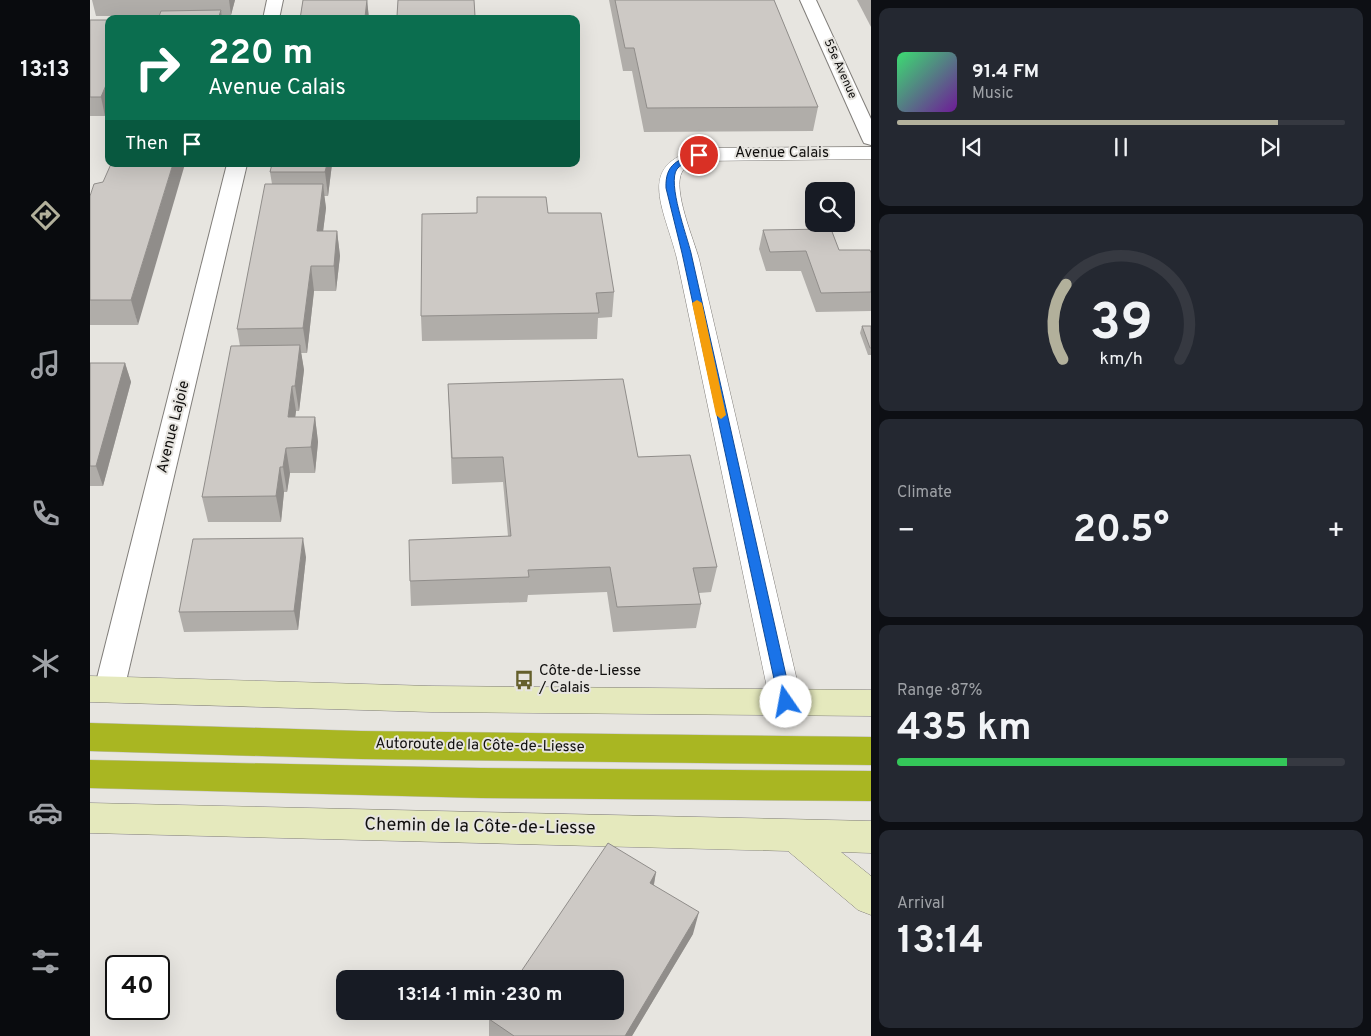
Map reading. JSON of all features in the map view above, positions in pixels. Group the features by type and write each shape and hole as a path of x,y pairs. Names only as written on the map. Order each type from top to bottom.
{"highway":[{"name":"Autoroute de la Côte-de-Liesse","path":"90,736 351,745 871,750"},
{"path":"90,774 414,782 871,786"}],"main road":[{"path":"99,690 431,699 871,703"},
{"name":"Chemin de la Côte-de-Liesse","path":"90,818 796,836 871,836"},
{"path":"796,836 871,898"}],"street":[{"path":"272,15 275,0"},
{"name":"55e Avenue","path":"808,0 871,139"},
{"name":"Avenue Calais","path":"786,702 687,253 675,211 670,177 672,170 678,163 688,158 708,154 871,153"},
{"name":"Avenue Lajoie","path":"99,690 187,374 235,167"}],"building":[{"path":"303,0 367,0 365,15 301,15"},
{"path":"398,0 474,0 475,15 397,15"},
{"path":"615,0 774,0 818,107 647,108 634,48 625,48"},
{"path":"221,10 219,15 160,15 161,11"},
{"path":"90,20 105,20 105,88 101,97 90,97"},
{"path":"110,167 172,167 131,300 90,300 90,196 94,184 103,182"},
{"path":"271,167 326,167 325,172 270,172"},
{"path":"265,184 323,184 317,231 337,231 334,266 311,266 303,328 237,329"},
{"path":"477,197 546,197 548,213 601,213 614,292 596,293 599,313 421,316 422,214 477,213"},
{"path":"805,229 805,232 832,232 839,250 870,250 871,292 821,293 806,251 770,252 763,230"},
{"path":"862,326 871,326 871,348 870,348"},
{"path":"300,345 295,386 292,386 288,417 315,417 311,447 286,448 283,467 280,467 276,496 202,497 231,346"},
{"path":"90,363 125,363 96,466 90,466"},
{"path":"623,379 638,457 690,455 717,567 693,568 701,604 617,607 610,567 528,570 529,577 410,581 409,540 511,536 503,457 452,458 448,384"},
{"path":"303,538 294,611 179,612 193,539"},
{"path":"608,843 656,872 650,883 699,912 625,1036 514,1036 490,1020 624,1020 624,970 522,970"}],"slow traffic":[{"path":"697,303 721,415"}],"place":[{"name":"Côte-de-Liesse / Calais","path":"524,680"}],"route":[{"path":"699,155 678,163 672,170 670,188 687,253 719,406 786,702"}]}
